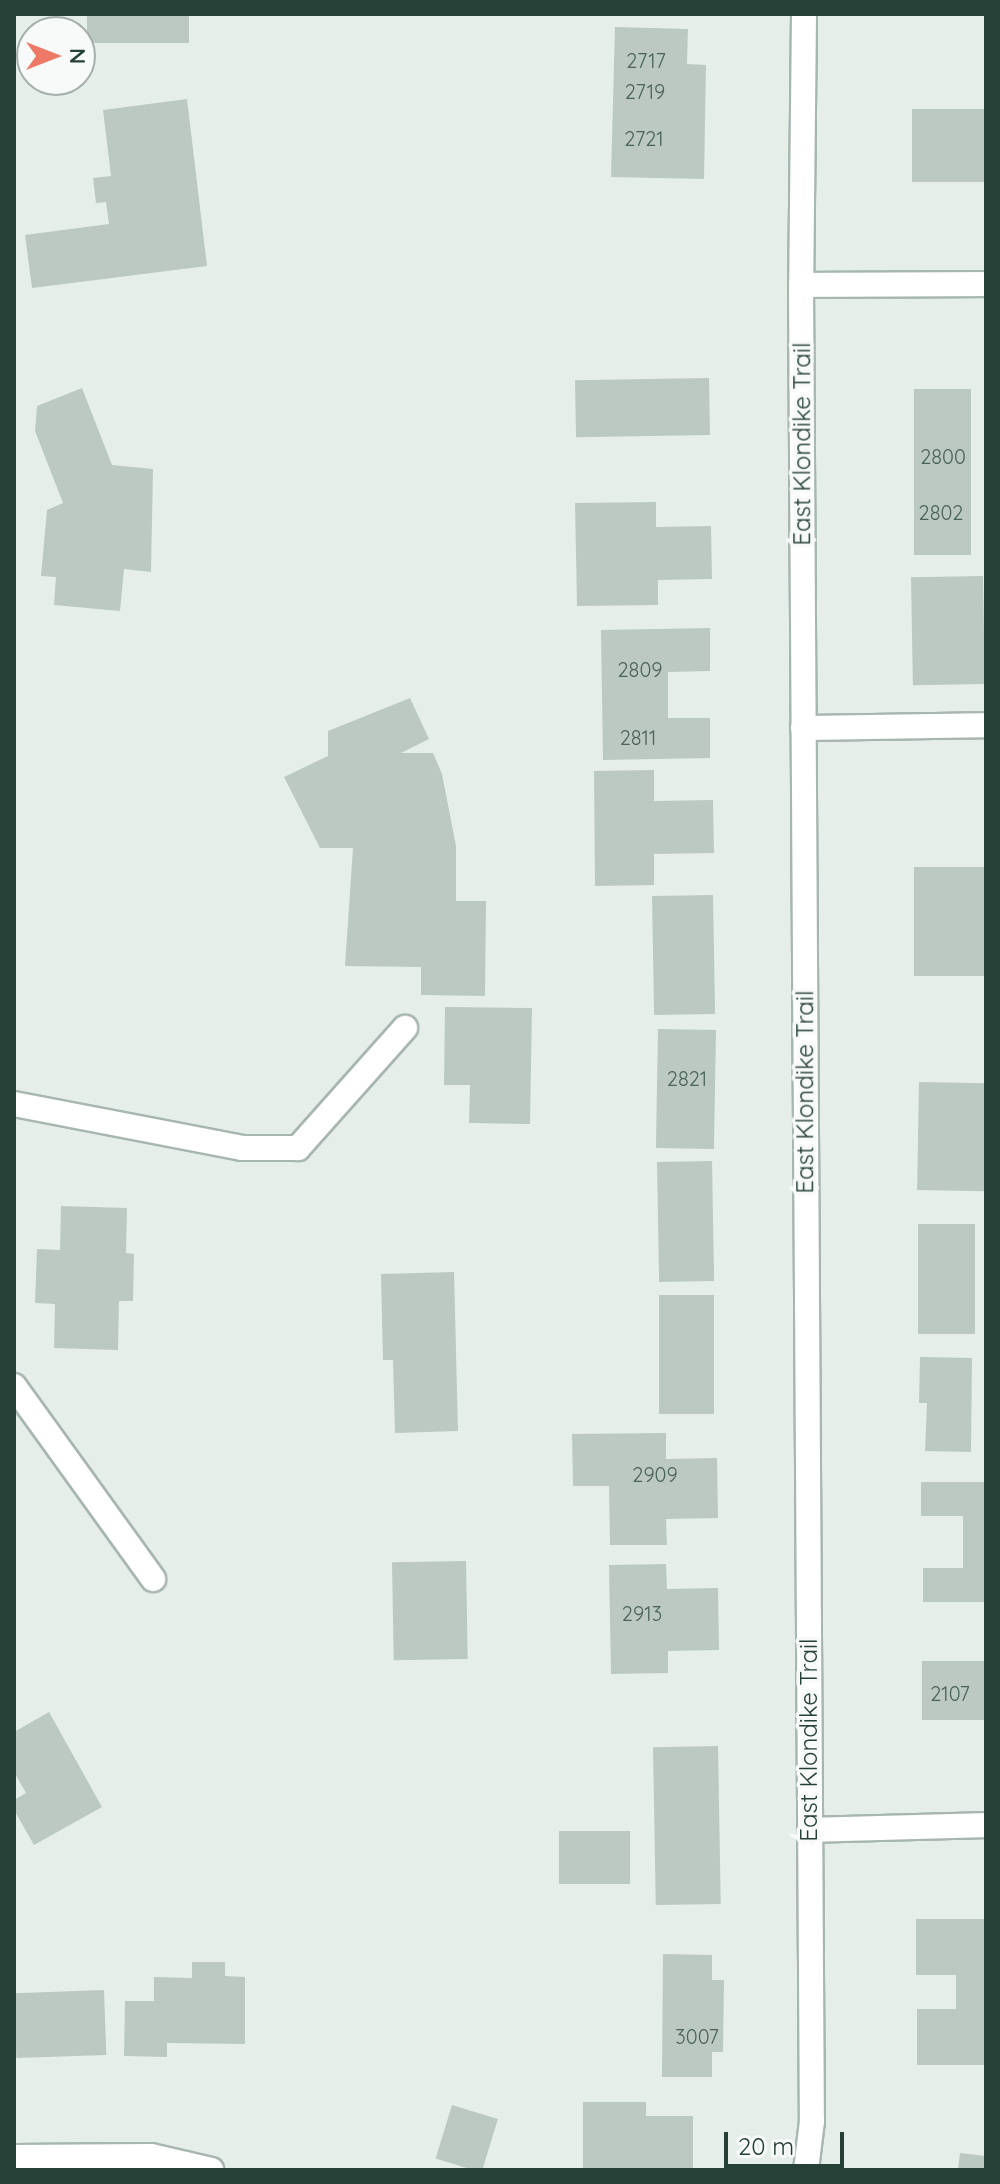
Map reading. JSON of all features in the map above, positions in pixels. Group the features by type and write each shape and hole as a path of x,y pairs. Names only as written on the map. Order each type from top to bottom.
{"street":[{"name":"East Klondike Trail","path":"804,14 801,285 812,2121 806,2170"},
{"path":"801,285 986,284"},
{"path":"803,728 986,725"},
{"path":"14,1104 242,1148 298,1148 405,1028"},
{"path":"14,1386 153,1579"},
{"path":"810,1830 986,1825"},
{"path":"14,2157 151,2156 211,2170"}],"building":[{"path":"189,14 189,43 96,43 96,16 87,16"},
{"path":"615,27 688,29 687,64 706,65 704,179 611,177"},
{"path":"187,99 207,266 32,288 25,235 109,224 106,202 96,203 93,178 111,176 103,110"},
{"path":"912,109 986,109 986,182 912,182"},
{"path":"709,378 710,435 576,437 575,380"},
{"path":"82,388 112,465 153,469 151,572 124,569 120,611 54,605 56,577 41,576 47,510 63,503 35,431 37,406"},
{"path":"914,389 971,389 971,555 914,555"},
{"path":"656,502 656,527 711,526 712,579 658,580 658,605 577,606 575,503"},
{"path":"983,576 985,684 913,685 911,577"},
{"path":"710,628 710,671 668,672 668,718 710,718 710,758 603,760 601,630"},
{"path":"410,698 429,739 401,753 433,753 442,774 456,846 456,901 486,901 485,996 421,995 421,967 345,966 353,848 320,848 284,777 328,756 328,731"},
{"path":"654,770 654,801 713,800 714,853 654,854 654,885 595,886 594,771"},
{"path":"914,867 986,867 986,976 914,976"},
{"path":"713,895 715,1014 654,1015 652,896"},
{"path":"445,1007 532,1008 530,1124 469,1123 470,1085 444,1085"},
{"path":"658,1029 716,1030 714,1149 656,1148"},
{"path":"919,1082 986,1083 984,1191 917,1190"},
{"path":"712,1161 714,1281 659,1282 657,1162"},
{"path":"61,1206 127,1208 126,1253 134,1254 133,1301 119,1301 118,1350 54,1348 55,1304 35,1303 37,1249 60,1250"},
{"path":"918,1224 975,1224 975,1334 918,1334"},
{"path":"454,1272 458,1431 395,1433 393,1360 383,1360 381,1274"},
{"path":"659,1295 714,1295 714,1414 659,1414"},
{"path":"920,1357 972,1358 971,1452 925,1451 927,1403 919,1403"},
{"path":"666,1433 666,1459 717,1458 718,1518 666,1519 667,1545 610,1545 609,1486 573,1486 572,1434"},
{"path":"921,1482 986,1482 986,1602 923,1602 923,1568 963,1568 963,1516 921,1516"},
{"path":"466,1561 468,1659 394,1660 392,1562"},
{"path":"666,1564 667,1589 718,1588 719,1650 668,1651 668,1673 611,1674 609,1565"},
{"path":"922,1661 986,1661 986,1720 922,1720"},
{"path":"49,1712 102,1807 34,1845 14,1810 14,1800 26,1793 14,1772 14,1732"},
{"path":"718,1746 721,1904 656,1905 653,1747"},
{"path":"559,1831 630,1831 630,1884 559,1884"},
{"path":"916,1919 986,1919 986,2065 917,2065 917,2009 956,2009 956,1975 916,1975"},
{"path":"663,1954 712,1955 712,1980 724,1980 723,2052 712,2052 712,2077 662,2077"},
{"path":"192,1962 225,1962 225,1976 245,1977 245,2044 167,2043 167,2057 124,2056 125,2001 154,2001 154,1977 192,1978"},
{"path":"104,1990 106,2055 16,2058 14,1993"},
{"path":"583,2102 646,2102 646,2116 693,2116 693,2169 583,2170"},
{"path":"452,2105 498,2119 482,2170 436,2159"},
{"path":"960,2153 986,2156 986,2170 958,2170"}]}
